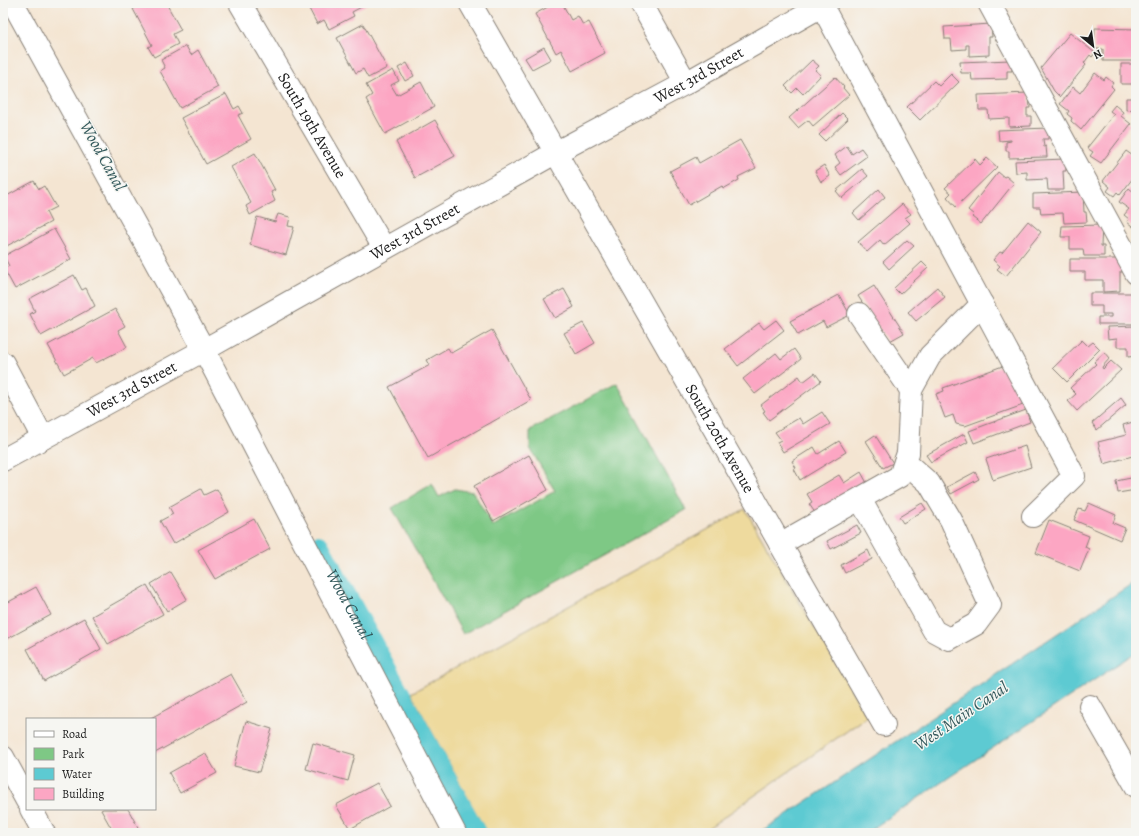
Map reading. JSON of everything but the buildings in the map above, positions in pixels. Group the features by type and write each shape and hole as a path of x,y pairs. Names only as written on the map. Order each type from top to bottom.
{"street":[{"path":"13,3 204,350 455,833"},
{"name":"South 19th Avenue","path":"240,3 384,248"},
{"name":"South 20th Avenue","path":"470,3 884,725"},
{"path":"641,3 686,83"},
{"path":"989,3 1136,273"},
{"path":"824,4 1074,476 1033,516"},
{"name":"West 3rd Street","path":"3,460 204,350 555,153 686,83 824,4"},
{"path":"780,544 900,476 908,453 911,390 930,356 982,304"},
{"path":"859,314 911,390"},
{"path":"3,363 43,438"},
{"path":"860,499 934,631 949,639 976,624 990,606 951,520 929,483 905,462"},
{"path":"1090,706 1136,786"},
{"path":"3,757 26,799"},
{"path":"32,810 44,833"}],"green space":[{"path":"617,383 686,510 463,634 392,508 432,484 439,497 455,489 473,492 493,526 555,491 530,448 530,430"}],"sand":[{"path":"745,509 867,717 701,833 487,833 411,693"}],"water":[{"name":"West Main Canal","path":"1136,581 1136,652 866,833 759,833"}],"waterway":[{"name":"Wood Canal","path":"318,547 474,833"}]}
